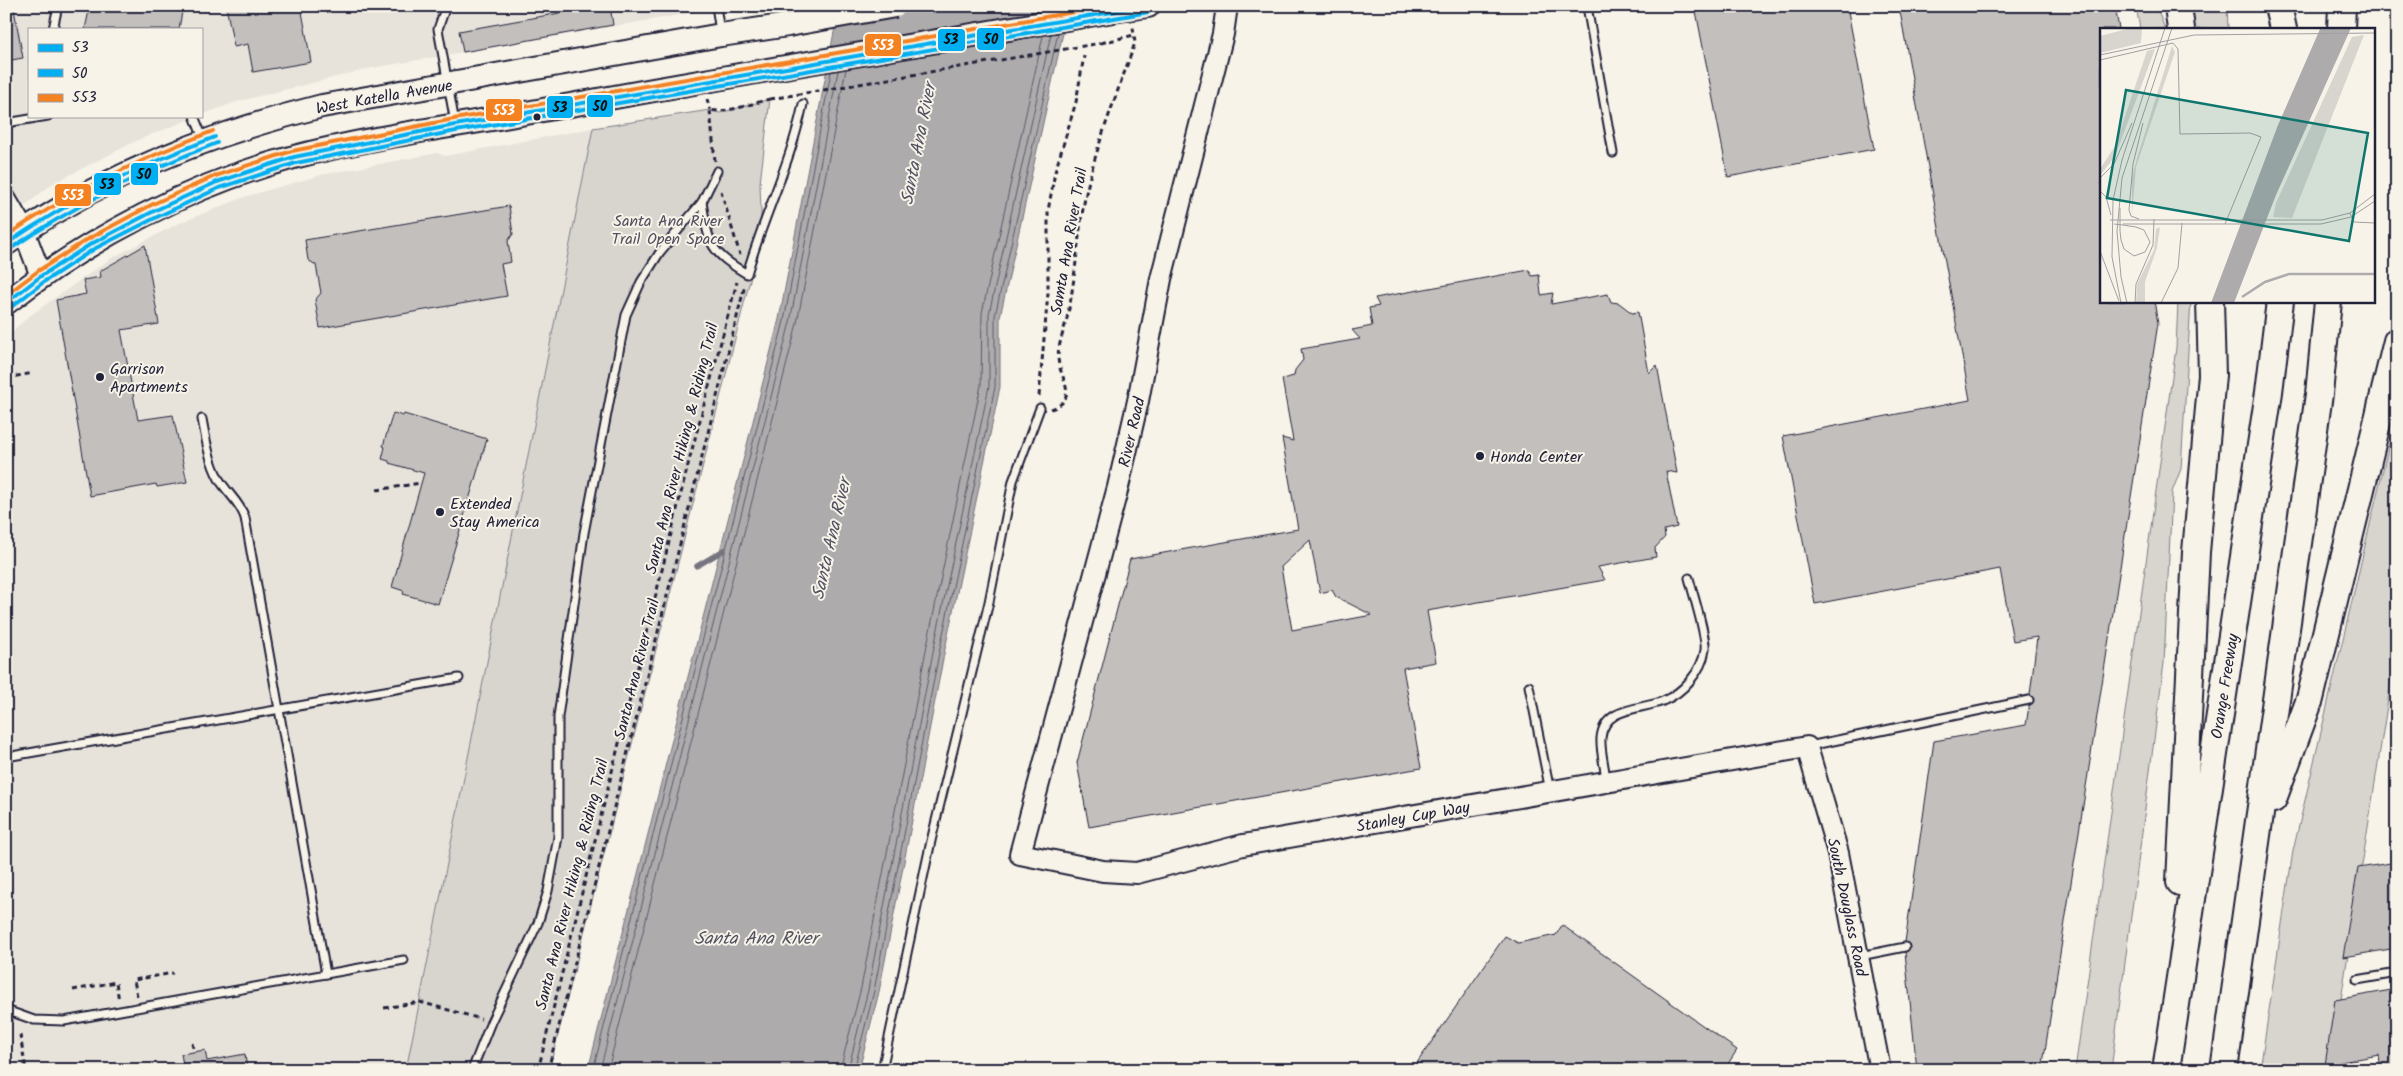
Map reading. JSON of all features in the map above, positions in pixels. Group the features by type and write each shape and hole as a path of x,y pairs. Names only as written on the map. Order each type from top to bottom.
{"highway":[{"path":"2178,6 2181,28"},
{"path":"2278,6 2284,28"},
{"path":"2284,6 2284,28"},
{"path":"2341,28 2342,6"},
{"path":"2173,1027 2196,552 2212,375 2210,302"},
{"name":"Orange Freeway","path":"2166,1070 2269,392 2280,302"},
{"path":"2224,1070 2319,394 2328,302"},
{"path":"2256,847 2310,699 2397,340"}],"main road":[{"name":"West Katella Avenue","path":"15,238 67,205 120,177 232,131 322,106 895,6"},
{"path":"6,303 41,276 126,225 217,182 294,157 455,125 1148,6"},
{"name":"River Road","path":"1020,854 1118,487 1138,401 1161,279 1223,34 1227,6"},
{"path":"6,200 15,238 41,276"},
{"name":"Stanley Cup Way","path":"1020,854 1103,871 1137,873 1244,845 1807,746"},
{"name":"South Douglass Road","path":"1807,746 1838,853 1880,1070"}],"lane":[{"path":"53,28 58,6"},
{"path":"446,6 438,29 455,125"},
{"path":"716,6 721,35"},
{"path":"1588,12 1613,153"},
{"path":"702,202 708,239 722,259 746,274 755,245 798,132 803,104"},
{"path":"6,123 36,118"},
{"path":"195,118 204,141"},
{"path":"472,1070 491,1022 538,923 549,882 558,837 558,717 584,533 626,315 641,282 660,252 702,202 717,171"},
{"path":"882,1070 931,841 989,602 1013,481 1040,408"},
{"path":"202,419 214,468 220,480 240,505 245,518 326,974"},
{"path":"1607,782 1601,736 1608,722 1620,711 1663,701 1685,686 1698,671 1706,648 1689,578"},
{"path":"6,757 459,678"},
{"path":"1529,686 1550,792"},
{"path":"1807,746 2029,700"},
{"path":"1859,956 1904,947"},
{"path":"6,1010 34,1020 54,1022 404,960"},
{"path":"2357,980 2397,973"}],"path":[{"name":"Samta Ana River Trail","path":"746,274 717,171 710,110 720,113 735,107 770,99 1100,43 1134,35 1135,43 1100,141 1085,197 1073,289 1058,354 1059,368 1068,388 1060,406 1049,410 1040,408 1038,403 1048,293 1048,211 1056,172 1076,102 1084,56"},
{"name":"Santa Ana River Hiking & Riding Trail","path":"538,1070 690,457 737,279 746,274"},
{"name":"Santa Ana River Trail","path":"548,1070 746,274"},
{"path":"7,378 33,373"},
{"path":"377,490 421,483"},
{"path":"139,1007 134,980 172,973"},
{"path":"73,990 116,982 121,1011"},
{"path":"384,1008 420,1002 491,1022"},
{"path":"20,1035 26,1070"},
{"path":"192,1042 194,1052"}],"shaded area":[{"path":"6,6 696,6 697,12 372,68 236,102 202,115 202,28 28,28 28,118 193,118 138,140 52,184 6,221"},
{"path":"593,128 406,1070 6,1070 6,337 28,317 110,259 177,224 247,196 321,175 437,153 445,156"}],"green space":[{"path":"2136,6 2160,6 2158,11 2165,28 2140,28"},
{"path":"2193,6 2227,6 2228,28 2195,28"},
{"name":"Santa Ana River Trail Open Space","path":"770,99 760,183 762,242 751,276 549,1070 406,1070 593,128 710,110 720,113"},
{"path":"2178,302 2191,302 2181,469 2172,492 2164,663 2111,1070 2075,1070 2176,348"},
{"path":"2397,410 2397,642 2330,1070 2260,1070 2293,851"}],"water":[{"name":"Santa Ana River","path":"839,6 1069,6 1000,317 1000,387 944,654 879,992 859,1070 588,1070 779,319"}],"building":[{"path":"90,6 183,6 179,28 85,28"},
{"path":"226,6 301,6 311,62 253,72 248,44 234,47"},
{"path":"599,6 610,6 613,25 463,52 459,31"},
{"path":"1695,6 1847,6 1874,149 1728,177"},
{"path":"1899,6 2115,6 2119,28 2100,28 2100,302 2154,302 2158,323 2042,1070 1917,1070 1905,952 1910,948 1909,944 1905,942 1934,741 2026,725 2029,706 2034,701 2030,695 2037,637 2013,641 2000,569 1815,604 1783,436 1970,400"},
{"path":"6,9 14,9 23,58 6,61"},
{"path":"509,206 513,234 508,241 511,262 501,264 507,296 320,328 315,300 321,293 316,265 308,260 305,240"},
{"name":"Garrison Apartments","path":"145,245 159,324 121,330 138,420 173,415 187,482 157,487 156,484 90,496 56,300 86,294 83,280 101,277 100,271"},
{"path":"1529,270 1532,276 1539,275 1541,295 1553,293 1551,304 1608,294 1611,302 1619,303 1632,313 1638,312 1649,373 1657,365 1677,473 1666,471 1677,527 1664,530 1665,537 1655,548 1656,557 1598,567 1605,580 1427,611 1436,662 1403,668 1421,768 1089,827 1077,763 1130,559 1298,529 1282,438 1293,441 1282,379 1294,376 1295,370 1303,360 1301,349 1360,339 1352,330 1372,326 1369,308 1379,306 1375,298","holes":["1310,540 1320,593 1332,590 1336,597 1372,615 1292,630 1281,567"]},
{"name":"Extended Stay America","path":"393,413 403,416 404,414 487,439 438,604 403,594 404,591 392,587 424,473 389,463 389,461 382,459 385,447 383,446"},
{"path":"2397,862 2397,948 2343,957 2358,868"},
{"path":"1562,925 1737,1050 1724,1070 1412,1070 1505,936 1518,943 1556,935"},
{"path":"2397,989 2397,1070 2381,1070 2379,1055 2325,1065 2335,1000"},
{"path":"205,1050 207,1061 245,1054 247,1070 184,1070 181,1054"}],"waterway":[{"path":"697,566 724,550"}],"transit line":[{"name":"553","path":"6,295 38,271 88,239 153,204 215,176 292,151 454,119 1109,6"},
{"name":"53","path":"6,303 41,276 91,244 156,210 217,182 294,157 455,125 1147,6"},
{"name":"50","path":"10,308 45,281 94,249 159,216 219,188 296,163 456,131 1149,12"},
{"name":"553","path":"6,236 106,177 213,131"},
{"name":"53","path":"6,244 56,212 108,184 160,159 215,137"},
{"name":"50","path":"10,249 110,190 163,165 217,143"}],"place":[{"name":"Garrison Apartments","path":"100,377"},
{"name":"Honda Center","path":"1480,456"},
{"name":"Extended Stay America","path":"440,512"}]}
